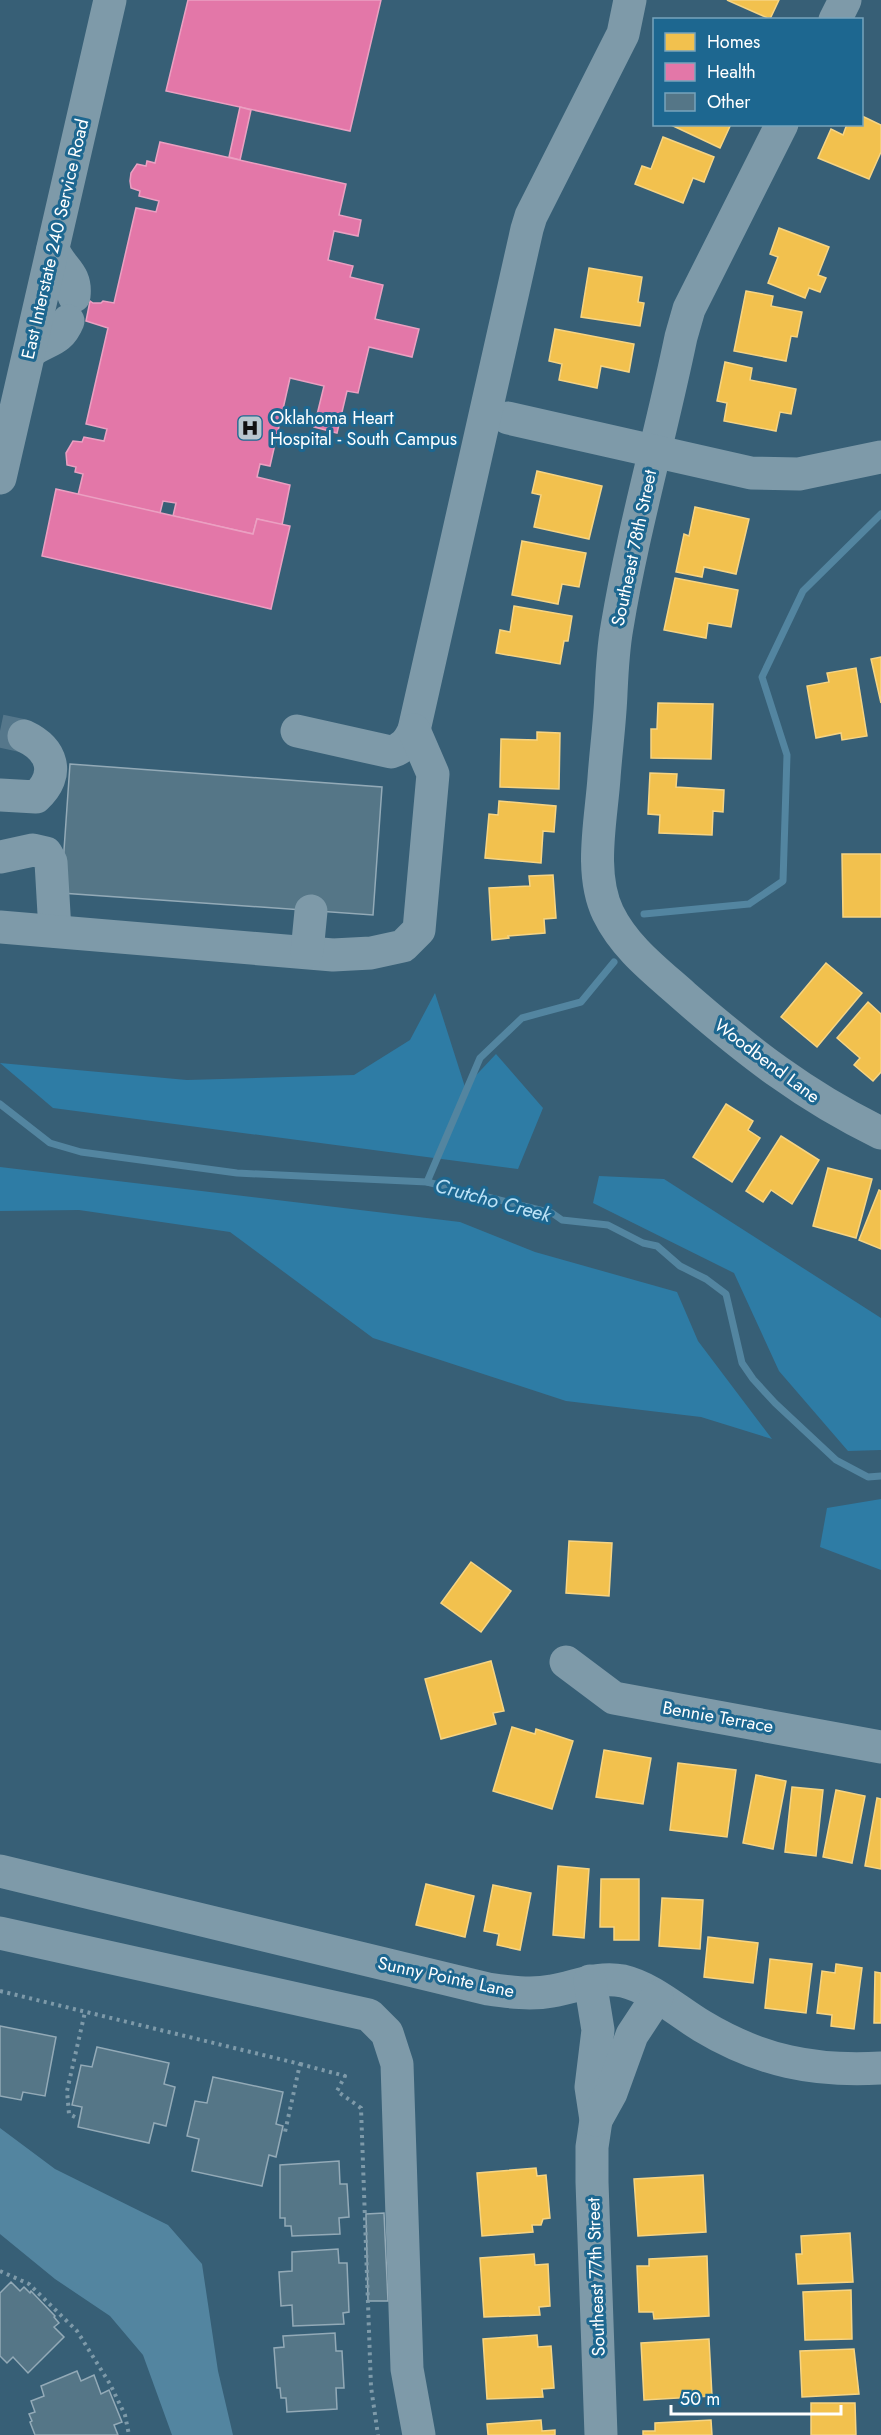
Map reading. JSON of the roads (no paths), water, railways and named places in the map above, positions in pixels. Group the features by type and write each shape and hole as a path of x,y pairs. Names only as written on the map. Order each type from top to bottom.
{"street":[{"name":"East Interstate 240 Service Road","path":"0,478 110,0"},
{"path":"297,731 391,752 403,747 414,730 527,229 623,34 630,0"},
{"path":"836,18 845,0"},
{"name":"Southeast 78th Street","path":"661,976 636,954 620,934 608,912 599,876 598,850 613,648 623,593 689,309 781,126"},
{"path":"30,352 57,338 71,309 73,277 58,262 53,249"},
{"path":"508,418 751,472 775,475 819,472 881,457"},
{"path":"0,927 333,955 371,953 403,946 419,930 433,774 414,730"},
{"path":"0,795 36,796 45,789 51,769 49,755 39,743 24,736"},
{"path":"0,857 33,850 46,853 51,862 55,931"},
{"path":"298,952 302,910"},
{"name":"Woodbend Lane","path":"661,976 744,1048 792,1084 832,1109 881,1133"},
{"name":"Bennie Terrace","path":"566,1662 614,1698 881,1747"},
{"name":"Sunny Pointe Lane","path":"0,1871 488,1989 513,1993 551,1992 590,1981 623,1981 657,1997 740,2046 775,2058 826,2069 881,2068"},
{"path":"0,1933 369,2015 387,2032 397,2064 407,2369 419,2435"},
{"name":"Southeast 77th Street","path":"590,1981 598,2030 612,2044 611,2093 596,2120 592,2147 601,2435"},
{"name":"Southeast 77th Street","path":"612,2044 632,2035 657,1997"}],"waterway":[{"path":"644,914 749,904 783,881 787,755 762,677 803,591 881,514"},
{"path":"427,1182 480,1058 522,1018 581,1002 614,962"},
{"name":"Crutcho Creek","path":"0,1104 50,1143 81,1152 237,1173 427,1182 552,1213 562,1220 608,1225 643,1243 657,1246 680,1266 706,1279 726,1294 742,1363 753,1379 775,1403 836,1460 868,1477 881,1476"}],"tunnel":[{"path":"0,731 24,736"}],"place":[{"name":"Oklahoma Heart Hospital - South Campus","path":"250,428"}]}
